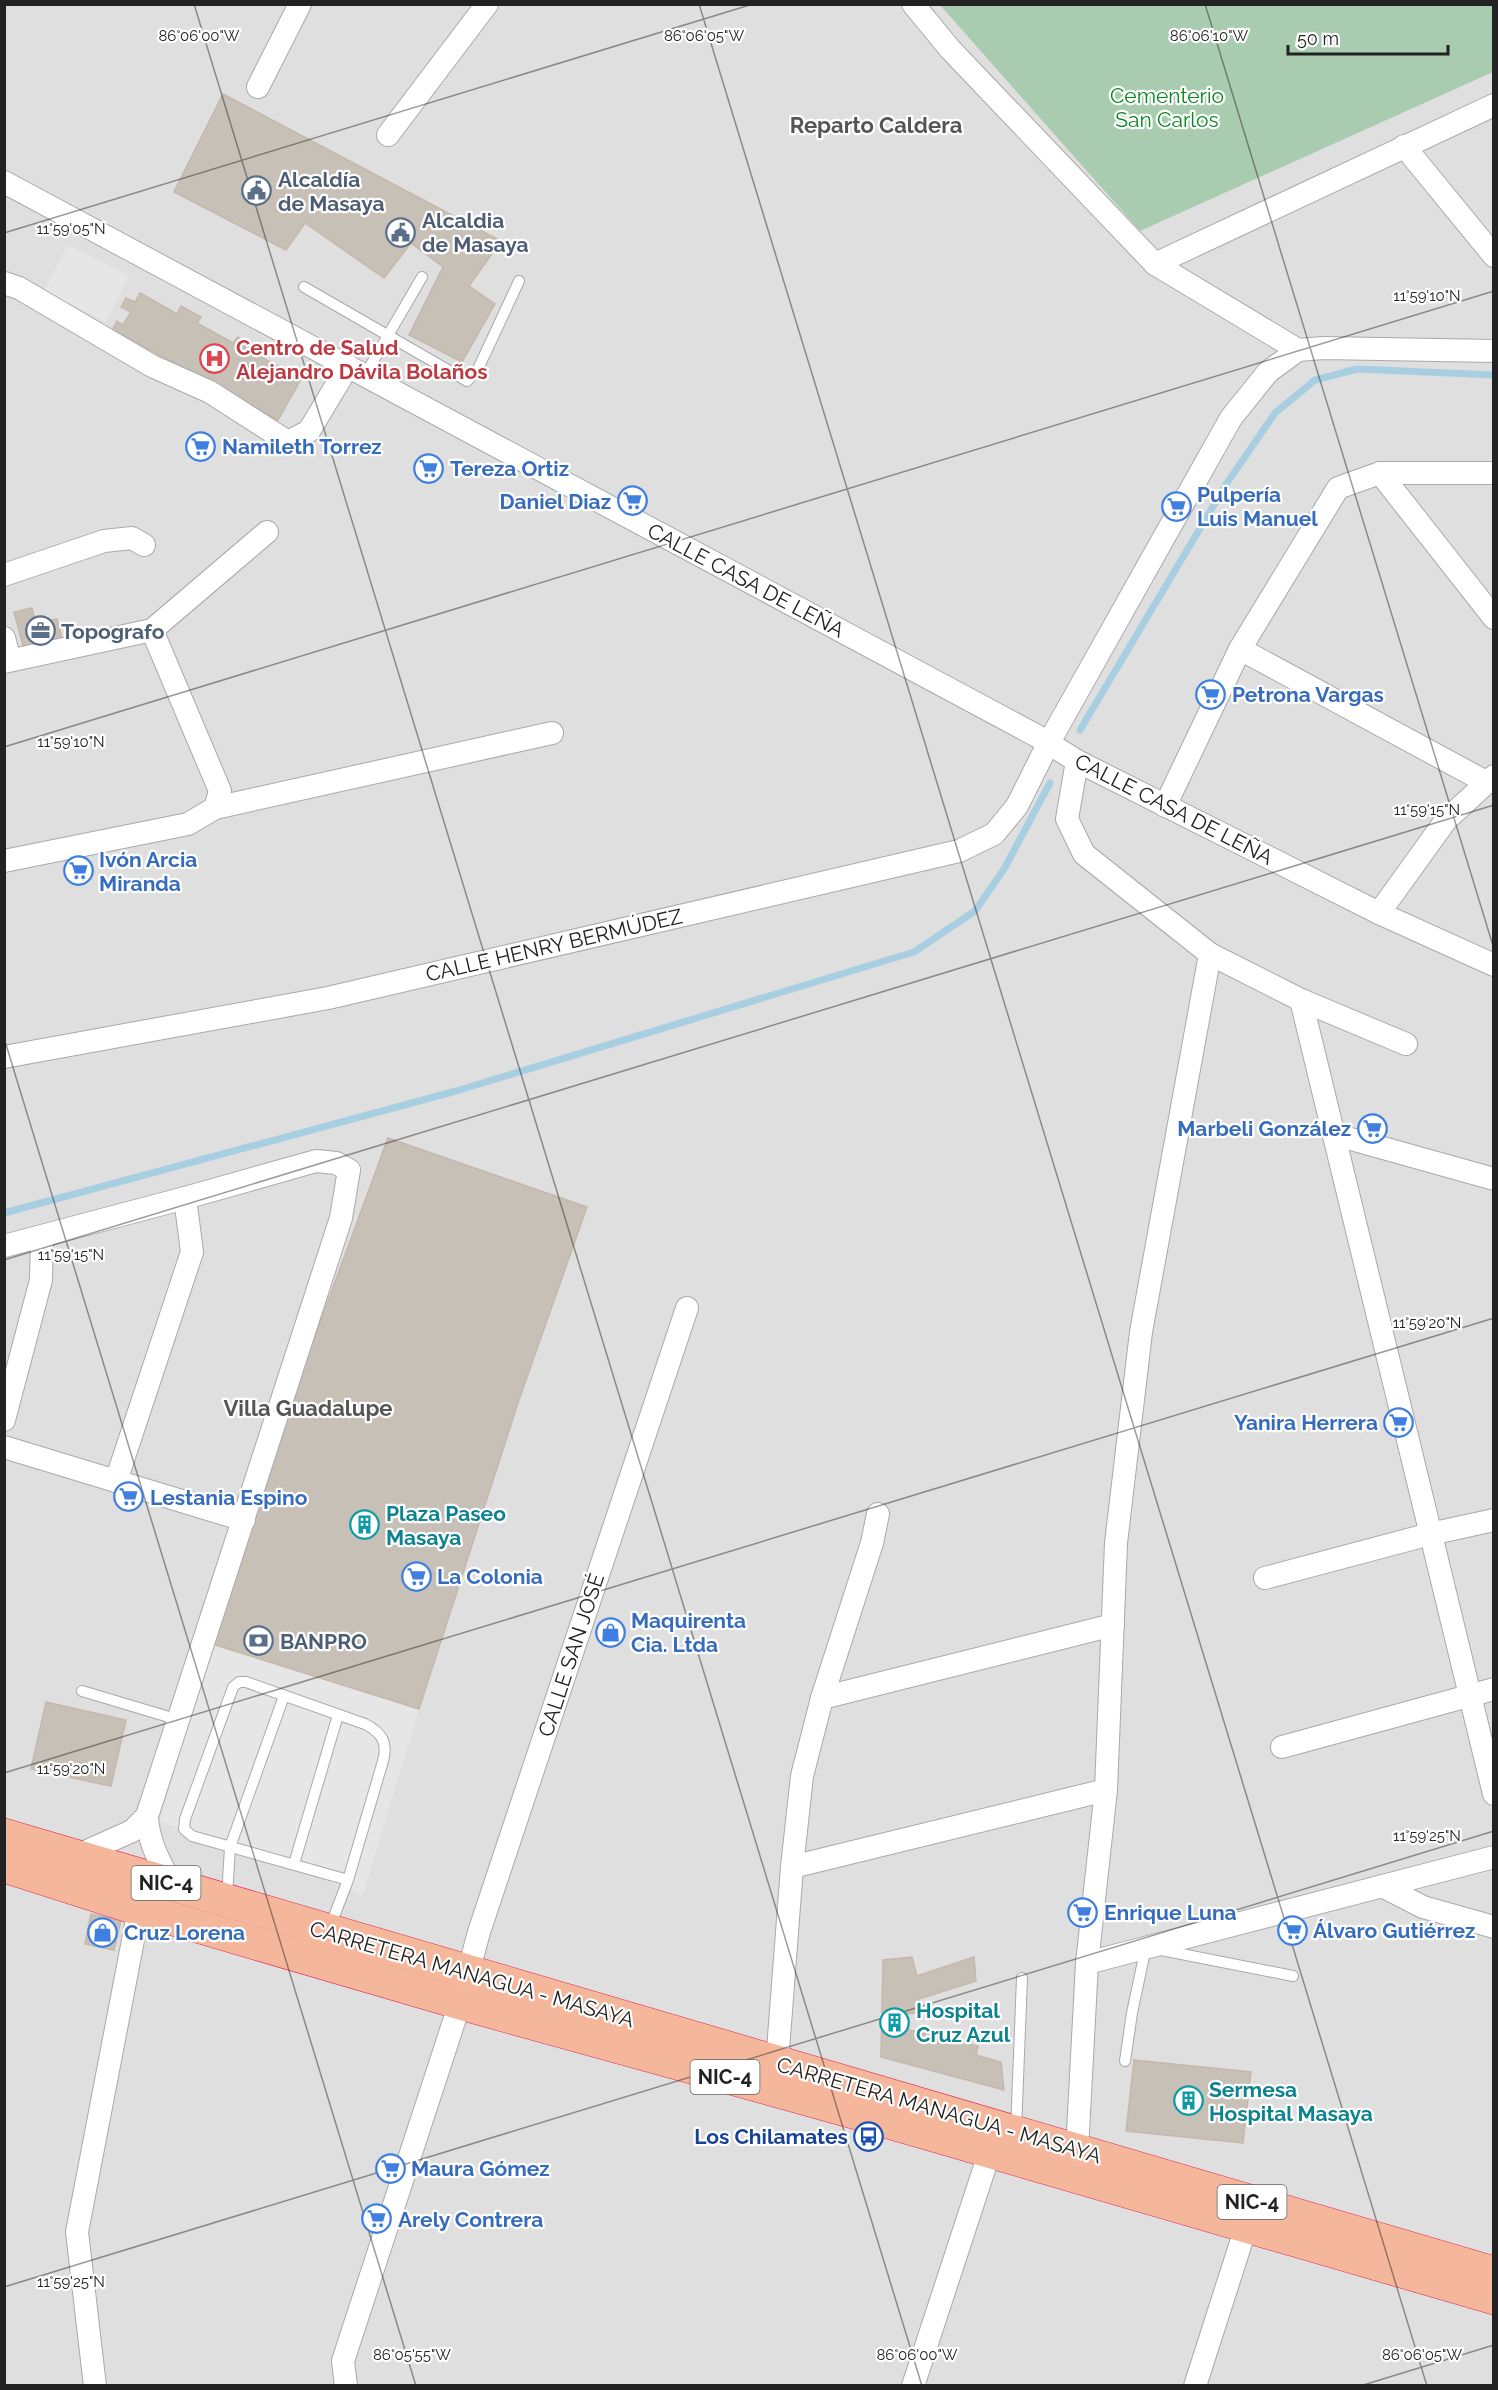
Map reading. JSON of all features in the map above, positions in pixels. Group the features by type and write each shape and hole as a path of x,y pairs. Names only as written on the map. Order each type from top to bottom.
{"highway":[{"name":"CARRETERA MANAGUA - MASAYA","path":"4,1835 227,1900 323,1947"},
{"name":"CARRETERA MANAGUA - MASAYA","path":"4,1866 139,1909 323,1947 1001,2138 1077,2151 1494,2272"},
{"name":"CARRETERA MANAGUA - MASAYA","path":"464,1988 777,2063 1001,2138 1246,2227 1494,2298"}],"street":[{"path":"258,87 300,4"},
{"path":"913,4 950,49 1155,264 1298,350 1323,348 1494,351"},
{"path":"388,135 486,5"},
{"path":"1155,264 1494,105"},
{"path":"1404,147 1494,256"},
{"name":"CALLE CASA DE LEÑA","path":"8,188 357,371 1037,736 1077,761 1378,913 1494,965"},
{"path":"4,283 19,288 152,366 210,392 288,442 309,431 357,371"},
{"name":"CALLE HENRY BERMÚDEZ","path":"4,1057 328,998 959,851 994,834 1017,806 1047,744 1231,418 1268,372 1298,350"},
{"path":"1380,473 1494,618"},
{"path":"1165,806 1240,649 1338,488 1380,473 1494,473"},
{"path":"4,638 7,661 152,630 267,532"},
{"path":"4,575 104,541 132,538 144,545"},
{"path":"152,630 220,791 215,808"},
{"path":"1240,649 1490,779 1446,820 1378,913"},
{"path":"4,861 188,824 215,808 552,733"},
{"path":"1077,761 1067,819 1083,854 1210,954 1301,1000 1406,1044"},
{"path":"1077,2151 1087,1963 1106,1790 1116,1543 1141,1332 1210,954"},
{"path":"1301,1000 1494,1794"},
{"path":"1333,1134 1494,1179"},
{"path":"4,1246 316,1161 336,1162 349,1170 341,1218 147,1816 148,1833 152,1845 171,1884"},
{"path":"116,1481 192,1252 186,1198"},
{"path":"4,1420 40,1280 42,1237"},
{"name":"CALLE SAN JOSÉ","path":"346,2385 344,2361 464,1988 482,1920 687,1308"},
{"path":"4,1447 244,1520"},
{"path":"777,2063 792,1867 802,1776 822,1698 873,1544 878,1514"},
{"path":"1265,1578 1430,1534 1494,1520"},
{"path":"822,1698 1113,1625"},
{"path":"1282,1748 1494,1689"},
{"path":"792,1867 1106,1790"},
{"path":"76,1856 132,1831 147,1816"},
{"path":"1087,1963 1494,1857"},
{"path":"1382,1886 1423,1907 1494,1927"},
{"path":"95,2385 77,2232 139,1909"},
{"path":"913,2385 1001,2138"},
{"path":"1195,2385 1246,2227"}],"lane":[{"path":"357,371 387,336 422,277"},
{"path":"304,287 467,381 478,369 519,281"},
{"path":"323,1947 348,1881 386,1750 384,1740 376,1730 246,1682 239,1682 233,1687 185,1819 184,1828 192,1836 348,1881"},
{"path":"82,1691 179,1720"},
{"path":"227,1900 230,1847 284,1696"},
{"path":"294,1864 338,1715"},
{"path":"1125,2061 1132,2013 1146,1947 1293,1976"},
{"path":"1001,2138 1022,1978"}],"shaded area":[{"path":"5,5 1493,5 1493,2385 5,2385"},
{"path":"68,245 129,276 106,322 44,291"},
{"path":"212,1644 419,1709 363,1895 285,1864 208,1840 160,1821"}],"green space":[{"name":"Cementerio San Carlos","path":"940,5 1493,5 1493,72 1140,231"}],"building":[{"name":"Alcaldia de Masaya","path":"223,94 501,241 469,286 495,304 462,362 409,335 443,267 411,243 384,278 305,223 286,250 174,192"},
{"path":"140,293 177,314 181,306 201,317 197,323 233,343 238,337 252,345 249,350 301,379 278,420 121,334 117,341 109,336 117,321 123,325 131,312 121,307 126,298 135,302"},
{"name":"Topografo","path":"32,608 36,624 57,619 62,639 24,649 14,612"},
{"name":"Plaza Paseo Masaya","path":"388,1138 587,1207 519,1400 419,1709 212,1644 289,1407"},
{"path":"46,1702 126,1720 111,1786 31,1769"},
{"name":"Cruz Lorena","path":"91,1914 121,1920 114,1950 85,1944"},
{"name":"Hospital Cruz Azul","path":"912,1957 917,1976 974,1957 976,1981 919,1999 923,2012 906,2014 909,2030 978,2046 976,2055 1001,2062 1004,2090 881,2057 883,1960"},
{"name":"Sermesa Hospital Masaya","path":"1134,2060 1251,2072 1243,2143 1126,2131"}],"waterway":[{"path":"1080,730 1227,483 1275,413 1315,380 1357,369 1494,375"},
{"path":"4,1213 456,1091 914,952 975,911 1004,869 1050,783"}],"place":[{"name":"Alcaldía de Masaya","path":"257,191"},
{"name":"Alcaldia de Masaya","path":"401,232"},
{"name":"Centro de Salud Alejandro Dávila Bolaños","path":"215,359"},
{"name":"Namileth Torrez","path":"201,446"},
{"name":"Tereza Ortiz","path":"429,468"},
{"name":"Daniel Diaz","path":"632,501"},
{"name":"Pulpería Luis Manuel","path":"1176,506"},
{"name":"Topografo","path":"40,631"},
{"name":"Petrona Vargas","path":"1211,694"},
{"name":"Ivón Arcia Miranda","path":"78,871"},
{"name":"Marbeli González","path":"1372,1128"},
{"name":"Yanira Herrera","path":"1399,1422"},
{"name":"Lestania Espino","path":"129,1497"},
{"name":"Plaza Paseo Masaya","path":"365,1525"},
{"name":"La Colonia","path":"416,1576"},
{"name":"Maquirenta Cia. Ltda","path":"610,1632"},
{"name":"BANPRO","path":"259,1641"},
{"name":"Enrique Luna","path":"1083,1912"},
{"name":"Álvaro Gutiérrez","path":"1292,1930"},
{"name":"Cruz Lorena","path":"103,1932"},
{"name":"Hospital Cruz Azul","path":"895,2022"},
{"name":"Sermesa Hospital Masaya","path":"1188,2101"},
{"name":"Los Chilamates","path":"869,2136"},
{"name":"Maura Gómez","path":"390,2168"},
{"name":"Arely Contrera","path":"377,2219"}],"district":[{"name":"Reparto Caldera","path":"876,125"},
{"name":"Villa Guadalupe","path":"308,1408"}]}
